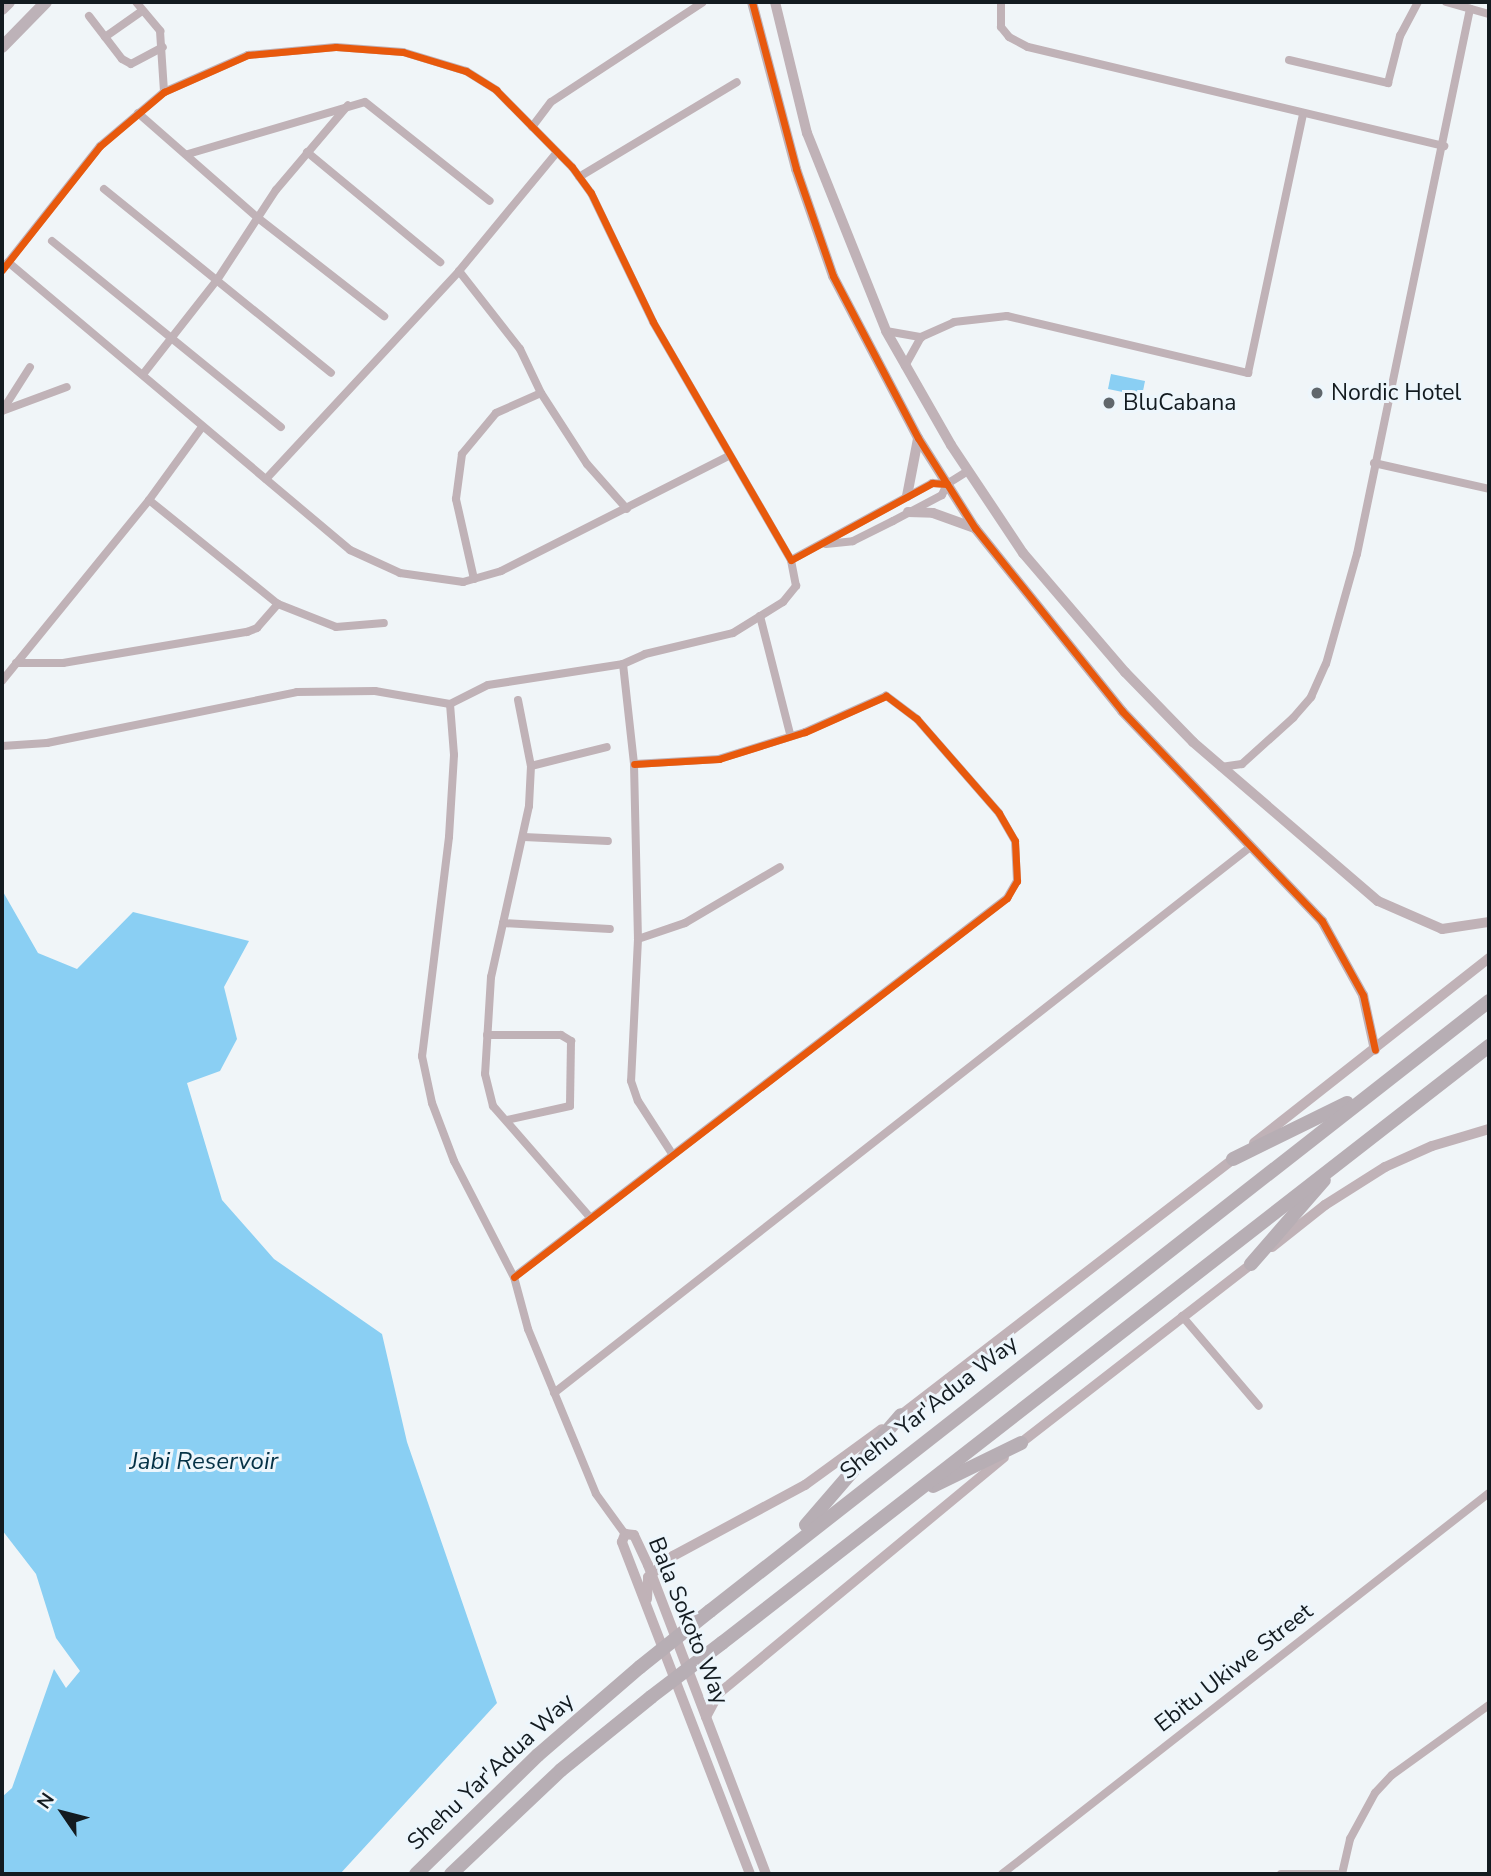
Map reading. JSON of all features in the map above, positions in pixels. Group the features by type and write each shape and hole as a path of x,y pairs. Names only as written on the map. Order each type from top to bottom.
{"highway":[{"name":"Shehu Yar'Adua Way","path":"416,1874 538,1755 750,1577 1489,1002"},
{"name":"Shehu Yar'Adua Way","path":"451,1874 552,1778 651,1697 1489,1045"},
{"path":"1234,1159 1376,1088"},
{"path":"1251,1264 1326,1178 1376,1131"},
{"path":"750,1577 803,1528 901,1415"},
{"path":"856,1538 934,1486 1021,1443"}],"main road":[{"path":"2,9 9,2"},
{"path":"2,47 46,2"}],"street":[{"path":"136,2 160,32 164,92"},
{"path":"752,2 796,169 833,276 918,438 975,528 1122,711 1322,921 1363,995 1375,1050"},
{"path":"775,2 807,133 886,331 968,471 1049,583 1125,672 1221,767 1378,901 1442,929 1489,922"},
{"path":"1001,2 1001,27 1028,47 1444,146"},
{"path":"1289,60 1385,84 1418,2"},
{"path":"1446,2 1489,14"},
{"path":"532,127 551,102 702,3"},
{"path":"1221,767 1242,764 1293,718 1311,697 1326,664 1357,554 1374,463 1444,146 1470,9"},
{"path":"105,37 142,11"},
{"path":"89,16 131,64 163,47"},
{"path":"2,270 100,146 164,92 248,55 336,47 403,52 466,71 496,90 579,177 653,322 791,560 796,586 783,602 733,633 645,654 623,664 488,685 450,704 375,691 297,692 47,743 2,746"},
{"path":"579,177 737,82"},
{"path":"188,154 365,102 376,107 490,201"},
{"path":"144,373 217,280 258,218 307,152 348,105"},
{"path":"138,113 258,218 384,316"},
{"path":"886,331 921,337 954,322 1007,316 1248,373 1303,114"},
{"path":"307,152 440,262"},
{"path":"266,479 459,271 557,152"},
{"path":"104,189 331,373"},
{"path":"52,241 281,427"},
{"path":"8,262 144,373 202,427 350,550 376,565 428,578 474,579 502,571 729,456"},
{"path":"459,271 520,349 541,393 587,464 627,509"},
{"path":"905,366 921,337"},
{"path":"2,411 30,368"},
{"path":"2,411 66,387"},
{"path":"474,579 456,499 462,454 496,413 541,393"},
{"path":"2,681 149,500 202,427"},
{"path":"907,496 918,438"},
{"path":"1374,463 1489,489"},
{"path":"826,544 853,541 942,495 947,484 968,471"},
{"path":"791,560 826,544 841,531 932,483 947,484"},
{"path":"149,500 278,604 336,627 384,623"},
{"path":"908,512 933,513 975,528"},
{"path":"16,663 63,663 247,632 257,628 278,604"},
{"path":"760,616 790,734"},
{"path":"623,664 634,764 638,939 631,1081 638,1101 671,1152"},
{"path":"514,1277 671,1152 1007,898 1017,881 1015,841 999,813 917,719 886,696 719,759 634,764"},
{"path":"518,700 531,766 524,836 491,977 487,1035 488,1093 506,1120 589,1216"},
{"path":"450,704 454,755 447,861 422,1056 432,1103 454,1161 514,1277 554,1393 596,1494 625,1534"},
{"path":"531,766 607,747"},
{"path":"1239,783 1242,764"},
{"path":"524,836 608,841"},
{"path":"554,1393 1250,848"},
{"path":"638,939 685,923 780,867"},
{"path":"503,923 610,929"},
{"path":"647,1599 645,1588 651,1573 673,1556 805,1485 901,1415 1375,1050 1489,958"},
{"path":"487,1035 561,1035 570,1041 570,1105 506,1120"},
{"path":"706,1717 718,1694 1021,1443 1356,1183 1432,1146 1489,1129"},
{"path":"1182,1316 1259,1406"},
{"name":"Ebitu Ukiwe Street","path":"1002,1874 1489,1493"},
{"name":"Bala Sokoto Way","path":"750,1874 647,1599 621,1542 625,1534 634,1535 641,1548 766,1874"},
{"path":"641,1548 660,1558 673,1556"},
{"path":"680,1686 688,1696 700,1699 718,1694"},
{"path":"1342,1874 1350,1839 1375,1793 1392,1775 1489,1705"},
{"path":"1281,1874 1336,1874"}],"water":[{"path":"1111,374 1145,381 1142,396 1108,389"},
{"name":"Jabi Reservoir","path":"2,890 38,953 77,969 133,912 249,941 224,987 237,1039 220,1071 187,1083 222,1200 274,1259 382,1334 407,1442 497,1703 340,1874 2,1874 2,1797 12,1788 54,1669 66,1688 80,1671 56,1638 36,1574 2,1530"}],"cycle path":[{"path":"752,2 796,169 833,276 918,438 975,528 1122,711 1322,921 1363,995 1375,1050"},
{"path":"2,270 100,146 164,92 248,55 336,47 403,52 466,71 496,90 572,167 591,193 653,322 791,560 932,483 947,484"},
{"path":"514,1277 1007,898 1017,881 1015,841 999,813 917,719 886,696 805,732 719,759 634,764"}],"place":[{"name":"Nordic Hotel","path":"1317,393"},
{"name":"BluCabana","path":"1109,403"}]}
